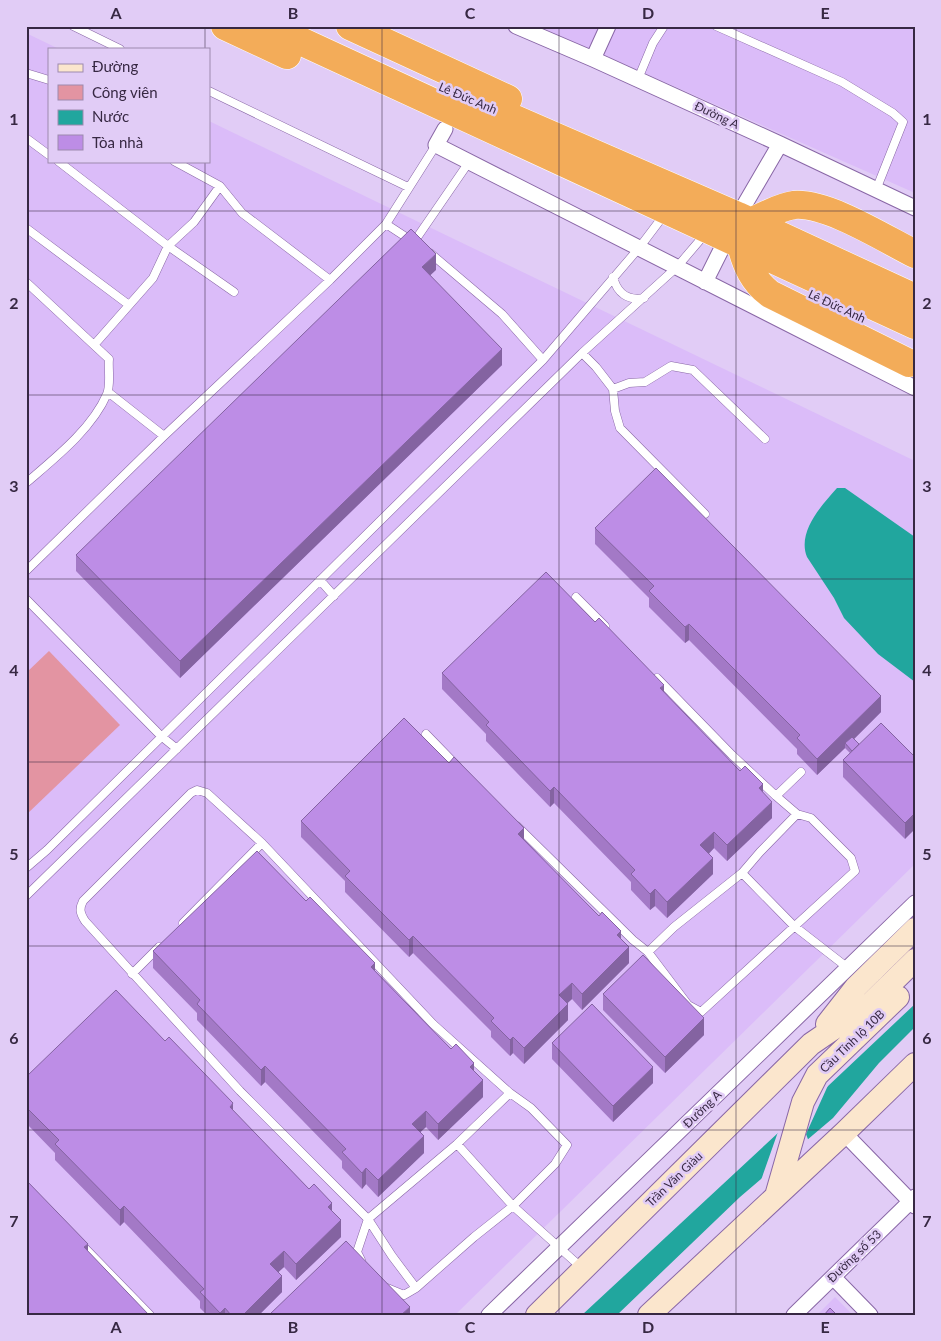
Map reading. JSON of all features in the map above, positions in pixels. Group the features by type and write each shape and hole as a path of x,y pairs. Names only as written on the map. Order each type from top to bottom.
{"highway":[{"name":"Lê Đức Anh","path":"226,26 440,137 464,131 494,130"},
{"name":"Lê Đức Anh","path":"268,26 668,211 733,230 915,298"},
{"name":"Lê Đức Anh","path":"312,26 438,85 626,166 733,230"},
{"name":"Lê Đức Anh","path":"350,26 471,83 605,142 614,148 626,166"},
{"path":"428,101 440,137"},
{"path":"913,364 770,294 761,287 746,264 733,230 794,205 814,206 833,212 915,254"},
{"path":"775,247 800,233 817,234 915,281"},
{"name":"Lê Đức Anh","path":"775,247 915,325"},
{"name":"Lê Đức Anh","path":"775,247 779,274 913,364"}],"main road":[{"name":"Trần Văn Giàu","path":"537,1315 582,1268 815,1041 856,987 915,930"},
{"name":"Cầu Tỉnh lộ 10B","path":"815,1041 871,1003 915,960"},
{"name":"Cầu Tỉnh lộ 10B","path":"776,1196 803,1102 817,1075 915,981"},
{"path":"650,1315 915,1064"}],"street":[{"name":"Đường A","path":"516,26 638,79 915,208"},
{"path":"593,59 608,26"},
{"path":"440,137 469,162 705,282 913,364"},
{"path":"705,282 780,144"},
{"name":"Đường A","path":"489,1315 915,903"},
{"path":"844,1133 913,1202"},
{"name":"Đường số 53","path":"794,1315 913,1202"},
{"path":"833,1277 870,1315"}],"lane":[{"path":"73,26 118,48"},
{"path":"638,79 652,43 664,26"},
{"path":"716,26 842,82 893,113 903,122 876,190"},
{"path":"26,73 48,80"},
{"path":"210,92 408,187"},
{"path":"26,570 164,436 330,280 386,224 440,137"},
{"path":"26,138 48,154"},
{"path":"59,162 168,246 234,292"},
{"path":"176,162 220,186 242,213 330,280"},
{"path":"414,242 469,162"},
{"path":"94,345 153,278 168,246 194,222 220,186"},
{"path":"26,868 543,360 639,248 668,211"},
{"path":"386,224 428,251 502,314 543,360"},
{"path":"26,228 129,305"},
{"path":"26,896 582,353 677,268 733,230"},
{"path":"613,277 616,287 624,295 634,299 645,298"},
{"path":"26,282 109,359 108,392 88,424 61,453 26,483"},
{"path":"582,353 613,389 615,411 620,428 705,514"},
{"path":"613,389 629,383 645,382 671,366 693,370 765,439"},
{"path":"108,392 164,436"},
{"path":"320,580 334,596"},
{"path":"576,597 610,631"},
{"path":"26,599 177,750"},
{"path":"510,819 648,952 688,1005 701,1012 855,871 851,858 811,818 797,814 776,796 732,756 650,672"},
{"path":"426,734 464,773"},
{"path":"776,796 801,772"},
{"path":"378,1282 392,1291 404,1295 416,1288 474,1237 513,1206 555,1164 567,1145 531,1108 510,1093 434,1024 262,843 207,793 197,790 191,793 83,901 80,907 80,914 132,974 240,1091 368,1219 416,1288"},
{"path":"648,952 674,927 742,872 797,814"},
{"path":"180,926 262,843"},
{"path":"742,872 794,926 848,968"},
{"path":"132,974 166,939"},
{"path":"364,1266 357,1252 368,1219 457,1144 510,1093"},
{"path":"457,1144 513,1206 582,1268"},
{"path":"77,1239 150,1315"}],"shaded area":[{"path":"538,26 915,26 915,193"},
{"path":"26,33 57,48 48,48 48,162 210,162 210,121 915,461 915,864 455,1315 26,1315"},
{"path":"835,1297 853,1315 817,1315"}],"green space":[{"path":"49,651 120,725 26,815 26,673"}],"water":[{"path":"837,488 845,488 915,537 915,682 878,654 844,618 834,598 807,557 805,538 808,529 818,511"},
{"path":"915,1004 915,1027 879,1063 833,1118 740,1197 617,1315 582,1315 792,1120"}],"pier":[{"path":"830,1081 806,1134 809,1142 760,1183 779,1129"}],"building":[{"path":"411,229 436,254 422,267 502,349 180,661 76,555"},
{"path":"656,468 881,696 817,759 797,738 800,735 689,624 685,627 649,591 654,586 595,528"},
{"path":"546,572 595,622 599,618 664,685 660,688 740,771 745,766 763,784 759,788 772,802 727,845 714,832 700,845 713,858 667,902 655,889 650,894 631,874 635,870 554,787 550,791 486,725 489,722 442,673"},
{"path":"404,718 449,763 454,757 524,828 518,834 599,916 602,912 621,931 617,935 629,947 582,994 572,983 559,995 568,1004 524,1048 513,1037 510,1040 491,1021 494,1018 413,936 409,940 345,876 350,871 301,821"},
{"path":"881,723 915,757 915,813 905,823 843,760"},
{"path":"852,737 859,744 852,751 845,743"},
{"path":"257,851 306,901 310,897 375,963 371,967 451,1049 456,1044 474,1063 470,1067 483,1080 438,1124 426,1111 412,1124 424,1136 378,1180 366,1168 362,1173 342,1152 346,1149 265,1066 261,1070 197,1004 200,1000 153,951"},
{"path":"643,955 704,1018 665,1057 603,994"},
{"path":"116,990 165,1041 169,1037 233,1103 230,1107 309,1189 314,1184 332,1203 328,1207 341,1220 296,1264 284,1251 270,1264 282,1276 243,1315 231,1315 225,1308 220,1313 200,1292 204,1289 124,1206 120,1210 55,1144 59,1140 26,1107 26,1077"},
{"path":"592,1004 653,1067 613,1106 552,1043"},
{"path":"26,1180 88,1244 84,1247 149,1315 26,1315"},
{"path":"346,1241 410,1307 401,1315 269,1315"},
{"path":"830,1308 837,1315 824,1315"}]}
